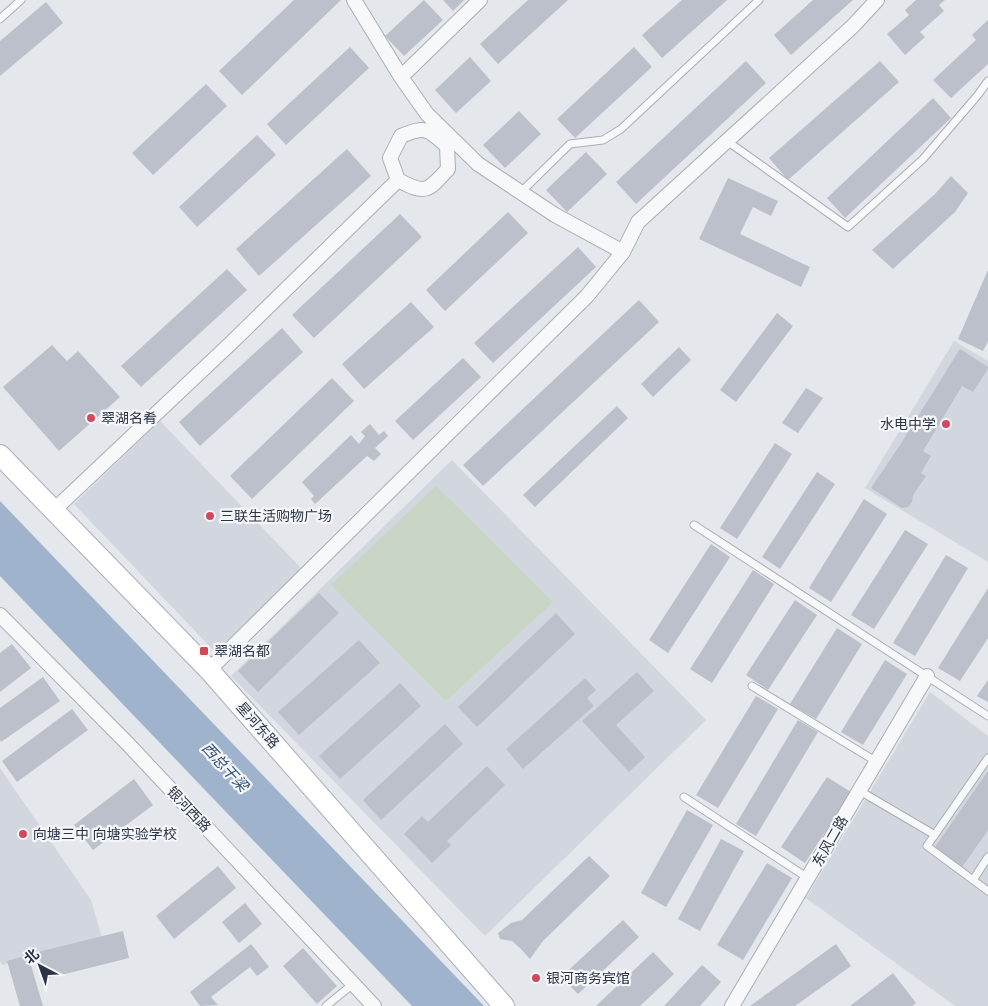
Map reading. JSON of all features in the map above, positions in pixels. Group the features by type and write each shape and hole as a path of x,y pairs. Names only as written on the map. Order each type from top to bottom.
{"main road":[{"name":"星河东路","path":"0,455 209,670 503,1006"}],"street":[{"path":"354,0 427,114 478,164 555,215 623,252"},
{"path":"401,76 480,0"},
{"path":"209,670 587,296 623,252 638,222 853,26 877,0"},
{"path":"417,129 430,131 447,146 448,169 432,187 415,189 398,180 390,158 401,136 417,129"},
{"path":"54,510 231,343 398,180"},
{"name":"银河西路","path":"0,615 128,744 374,1006"},
{"name":"东风二路","path":"732,1006 927,676"}],"lane":[{"path":"0,19 22,0"},
{"path":"521,192 570,144 603,140 622,128 760,0"},
{"path":"727,141 848,227 924,159 988,81"},
{"path":"694,525 988,716"},
{"path":"752,686 877,762"},
{"path":"988,758 928,846 988,891"},
{"path":"860,791 935,835"},
{"path":"684,797 808,878"},
{"path":"973,880 988,857"},
{"path":"326,1006 353,984"}],"shaded area":[{"name":"水电中学","path":"954,341 988,361 988,562 865,488"},
{"path":"160,421 302,569 215,652 74,504"},
{"path":"452,460 706,720 485,936 231,676"},
{"path":"930,692 988,736 988,1006 955,1006 806,898"},
{"name":"向塘三中 向塘实验学校","path":"0,768 91,900 102,938 2,965 0,961"}],"green space":[{"path":"436,486 553,602 446,701 331,585"}],"water":[{"name":"西总干梁","path":"0,501 484,1006 412,1006 0,576"}],"building":[{"path":"294,0 341,0 242,95 219,71"},
{"path":"424,0 443,20 404,56 385,36"},
{"path":"443,0 464,0 453,11"},
{"path":"528,0 568,0 498,64 480,44"},
{"path":"682,0 727,0 662,58 642,35"},
{"path":"813,0 853,0 791,55 774,35"},
{"path":"916,0 945,0 939,5 944,11 920,32 925,37 905,55 887,34 909,15 905,10"},
{"path":"46,2 63,23 0,76 0,41"},
{"path":"988,20 988,64 951,98 933,80 976,40 972,35"},
{"path":"350,47 369,68 286,145 267,124"},
{"path":"634,47 652,67 575,138 557,119"},
{"path":"470,57 491,81 456,113 435,90"},
{"path":"746,61 766,83 636,204 616,182"},
{"path":"880,61 899,82 788,180 769,158"},
{"path":"206,84 227,106 153,175 132,153"},
{"path":"933,98 951,118 845,218 827,198"},
{"path":"519,111 541,134 505,168 483,145"},
{"path":"257,135 276,155 197,227 179,207"},
{"path":"347,149 371,176 259,276 236,249"},
{"path":"586,152 607,174 567,212 546,190"},
{"path":"951,176 968,193 955,212 893,269 872,250 935,194"},
{"path":"728,178 778,201 771,216 753,207 740,234 810,267 801,287 699,239"},
{"path":"508,212 528,233 445,311 426,290"},
{"path":"400,214 422,237 314,338 292,315"},
{"path":"578,247 596,267 493,363 474,343"},
{"path":"227,269 247,290 141,387 121,366"},
{"path":"988,270 988,341 983,351 958,339"},
{"path":"639,300 659,322 483,486 463,465"},
{"path":"411,302 434,327 364,389 342,364"},
{"path":"777,313 793,326 736,402 720,390"},
{"path":"282,328 303,352 200,446 179,422"},
{"path":"52,345 67,361 78,351 120,397 59,451 3,387"},
{"path":"679,347 691,360 653,397 641,384"},
{"path":"960,349 988,367 988,369 973,392 962,386 923,451 931,456 921,473 926,476 913,495 912,502 908,507 902,508 871,488"},
{"path":"463,358 481,377 413,440 395,421"},
{"path":"332,378 354,401 252,499 230,476"},
{"path":"806,388 823,398 798,433 782,423"},
{"path":"617,406 628,418 535,507 523,495"},
{"path":"370,424 379,435 384,431 388,436 375,448 381,454 374,461 367,456 315,504 311,499 314,496 302,482 351,435 359,444 365,436 361,432"},
{"path":"775,443 792,454 737,539 720,528"},
{"path":"817,472 835,484 780,569 762,557"},
{"path":"864,499 887,514 831,602 809,588"},
{"path":"905,530 928,544 874,629 851,615"},
{"path":"711,544 730,557 668,653 649,640"},
{"path":"946,555 968,568 915,656 893,643"},
{"path":"753,570 774,584 712,683 690,669"},
{"path":"988,588 988,638 960,681 938,668"},
{"path":"319,593 339,613 258,692 238,671"},
{"path":"795,600 817,615 768,690 746,675"},
{"path":"556,613 575,634 477,727 458,707"},
{"path":"837,628 862,644 816,719 790,704"},
{"path":"359,640 380,663 299,735 278,712"},
{"path":"12,644 31,668 0,692 0,653"},
{"path":"885,660 907,674 863,745 841,732"},
{"path":"637,672 654,691 616,725 645,757 629,772 582,721"},
{"path":"43,677 60,701 1,742 0,708"},
{"path":"585,678 596,690 587,698 594,706 523,769 506,749"},
{"path":"988,680 988,702 977,696"},
{"path":"400,683 421,706 340,779 319,756"},
{"path":"756,696 778,709 718,808 696,795"},
{"path":"72,709 88,730 17,782 2,761"},
{"path":"798,720 818,732 756,836 736,824"},
{"path":"445,724 463,744 381,820 363,800"},
{"path":"487,766 505,785 447,841 451,845 432,863 404,834 422,816 428,822"},
{"path":"988,771 988,830 962,867 935,847"},
{"path":"827,777 851,792 805,863 781,847"},
{"path":"134,779 153,805 93,850 74,825"},
{"path":"687,810 713,825 666,907 641,893"},
{"path":"721,839 744,851 700,931 678,919"},
{"path":"589,856 610,876 543,941 530,959 512,941 500,939 498,933 511,923 522,920"},
{"path":"767,863 792,878 743,960 717,945"},
{"path":"218,866 236,888 174,939 156,916"},
{"path":"245,903 262,924 239,943 222,922"},
{"path":"623,920 639,937 578,994 561,977"},
{"path":"123,931 129,958 45,979 38,952"},
{"path":"251,944 269,967 257,976 250,967 211,997 218,1005 200,1006 190,992"},
{"path":"836,944 851,966 795,1006 750,1006"},
{"path":"303,948 337,986 317,1004 283,966"},
{"path":"653,952 674,974 640,1006 596,1006"},
{"path":"28,955 43,1006 20,1006 7,961"},
{"path":"702,965 721,982 700,1006 664,1006"},
{"path":"893,973 916,1003 912,1006 850,1006"}],"place":[{"name":"翠湖名肴","path":"91,418"},
{"name":"水电中学","path":"946,424"},
{"name":"三联生活购物广场","path":"210,516"},
{"name":"翠湖名都","path":"204,651"},
{"name":"向塘三中 向塘实验学校","path":"23,834"},
{"name":"银河商务宾馆","path":"536,978"}]}
